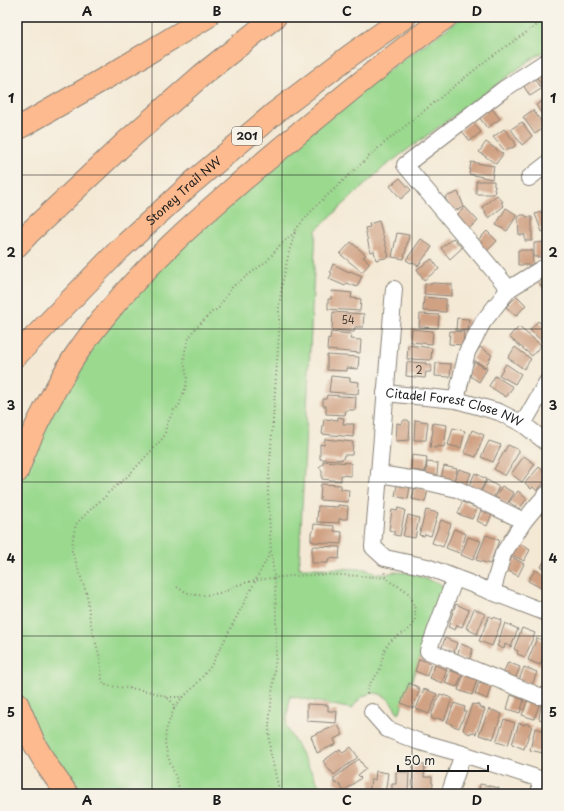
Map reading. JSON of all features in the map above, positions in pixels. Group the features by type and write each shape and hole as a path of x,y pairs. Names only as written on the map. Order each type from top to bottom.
{"highway":[{"path":"17,129 207,17"},
{"path":"17,246 29,233 127,142 197,80 275,17"},
{"name":"Stoney Trail NW","path":"17,354 120,248 194,182 276,112 350,55 405,17"},
{"path":"17,472 32,433 75,356 96,327 128,289 187,230 242,181 350,90 446,17"},
{"path":"17,703 35,745 67,794"}],"street":[{"path":"509,288 405,165 504,89 547,61"},
{"path":"529,178 547,164"},
{"path":"456,400 467,352 483,322 509,288 547,266"},
{"path":"385,393 394,289"},
{"path":"523,424 547,382"},
{"name":"Citadel Forest Close NW","path":"547,443 523,424 499,412 456,400 385,393 373,548 385,558 427,567 547,613"},
{"path":"379,474 423,481 457,489 524,521"},
{"path":"492,592 503,554 524,521 547,494"},
{"path":"455,578 428,651 539,696 547,696"},
{"path":"372,712 386,729 417,741 463,754 542,784"},
{"path":"451,794 451,789 463,754"}],"path":[{"path":"280,794 272,765 269,744 269,725 276,656 276,613 268,491 279,334 279,307 289,252 296,229 316,206 377,149 488,59 547,18"},
{"path":"174,709 174,705 171,701 158,693 105,685 102,680 100,658 90,621 87,595 72,551 76,524 128,476 163,438 166,426 174,410 178,406 186,386 184,351 193,331 212,312 218,309 232,287 267,261 280,244 295,232"},
{"path":"181,794 167,754 165,742 166,730 174,709 179,701 198,682 211,666 271,552"},
{"path":"367,694 370,684 381,666 387,645 408,630 413,625 415,619 413,603 409,595 406,591 392,584 387,578 384,570"},
{"path":"177,587 185,592 201,595 225,591 233,587 256,581 295,576 355,575 387,578"},
{"path":"166,697 184,697"},
{"path":"17,789 24,794"}],"green space":[{"path":"463,17 547,17 547,50 533,58 384,167 316,230 299,568 365,569 376,574 387,574 393,572 410,573 447,587 399,714 387,698 377,693 367,694 362,697 352,709 290,696 286,726 324,794 73,794 20,701 17,688 17,487 23,463 60,388 150,272 344,102"}],"building":[{"path":"547,69 547,85 543,88 536,76"},
{"path":"534,78 541,89 530,96 523,85"},
{"path":"547,99 547,122 536,105"},
{"path":"491,107 500,119 487,128 479,117"},
{"path":"533,110 545,127 535,134 523,117"},
{"path":"472,121 481,132 470,141 461,130"},
{"path":"522,122 532,136 522,145 511,129"},
{"path":"504,129 515,142 515,146 505,151 493,137"},
{"path":"486,142 503,154 496,164 479,152"},
{"path":"471,162 494,166 492,179 469,174"},
{"path":"400,178 411,190 401,199 390,186"},
{"path":"476,181 494,181 494,194 476,194"},
{"path":"458,192 464,207 451,212 445,197"},
{"path":"497,195 503,202 501,203 504,206 489,218 482,207"},
{"path":"465,207 478,221 467,230 455,217"},
{"path":"506,208 517,215 507,231 496,225"},
{"path":"547,210 547,230 542,232 535,214"},
{"path":"521,215 532,217 532,241 525,241 525,235 519,235 518,218"},
{"path":"379,221 389,257 376,260 374,251 370,252 365,228 370,227 369,224"},
{"path":"487,231 497,241 487,251 477,241"},
{"path":"397,233 409,235 404,259 392,257"},
{"path":"453,238 462,248 450,259 441,248"},
{"path":"421,239 432,247 418,266 406,260"},
{"path":"351,242 366,255 363,257 370,263 362,272 340,254"},
{"path":"547,242 547,257 534,257 534,243"},
{"path":"518,250 532,250 533,265 518,265"},
{"path":"432,259 439,269 424,280 417,269"},
{"path":"333,264 349,272 350,271 362,276 357,287 347,283 345,286 329,279 332,273 330,272"},
{"path":"547,277 547,294 539,283"},
{"path":"425,284 452,284 452,296 424,294"},
{"path":"332,291 352,293 351,298 361,299 360,311 328,309 328,299 331,299"},
{"path":"517,296 526,305 516,316 506,307"},
{"path":"424,297 446,299 446,312 423,311"},
{"path":"333,312 364,314 363,327 355,327 354,332 332,330"},
{"path":"420,314 439,315 438,328 419,327"},
{"path":"457,318 469,319 468,331 456,330"},
{"path":"538,321 547,329 547,342 545,344 530,330"},
{"path":"519,327 541,345 532,356 509,337"},
{"path":"412,329 433,331 432,344 411,342"},
{"path":"450,331 464,332 463,345 449,344"},
{"path":"331,332 351,334 350,339 361,340 360,353 327,350 328,338 330,339"},
{"path":"408,345 432,348 431,360 407,359"},
{"path":"480,347 492,355 485,367 472,359"},
{"path":"515,347 531,359 524,369 508,358"},
{"path":"327,355 359,357 358,369 347,368 347,371 327,370"},
{"path":"407,362 426,363 426,365 431,365 431,372 426,372 425,378 406,376"},
{"path":"475,362 487,369 479,382 467,374"},
{"path":"436,363 451,364 450,377 435,376"},
{"path":"506,364 521,374 515,384 499,375"},
{"path":"331,376 350,378 350,381 359,382 358,394 329,392"},
{"path":"495,376 513,387 506,397 489,386"},
{"path":"327,395 356,397 355,410 346,410 345,415 326,414 326,406 323,406 323,399 326,399"},
{"path":"338,417 344,418 343,424 354,424 353,437 322,434 324,419 338,420"},
{"path":"404,420 408,420 410,423 409,440 396,441 397,423 401,424"},
{"path":"415,420 428,422 426,440 414,440"},
{"path":"433,423 447,425 444,447 430,447"},
{"path":"453,428 465,431 461,448 448,445"},
{"path":"472,430 484,435 476,457 464,453"},
{"path":"325,439 353,442 352,455 344,455 343,459 341,460 320,459 320,444 324,445"},
{"path":"489,441 501,445 493,462 481,457"},
{"path":"508,445 519,450 519,452 505,476 494,469"},
{"path":"412,455 427,457 425,472 411,470"},
{"path":"524,456 535,464 522,482 511,474"},
{"path":"323,461 351,463 351,476 341,475 341,481 322,479 322,471 319,467 323,464"},
{"path":"427,462 438,463 437,475 426,474"},
{"path":"444,466 457,469 454,481 441,478"},
{"path":"539,467 547,475 547,479 537,491 533,487 531,489 525,483"},
{"path":"459,469 471,473 466,486 454,482"},
{"path":"475,473 486,479 480,492 469,486"},
{"path":"487,480 499,487 493,498 481,492"},
{"path":"321,484 341,485 341,489 349,490 348,502 320,500"},
{"path":"397,485 410,487 408,499 395,496"},
{"path":"502,486 514,493 507,504 495,497"},
{"path":"415,487 428,490 425,502 412,499"},
{"path":"518,491 527,499 519,509 509,502"},
{"path":"462,502 477,508 472,519 458,514"},
{"path":"338,505 348,506 347,519 339,519 339,523 317,522 318,506 338,507"},
{"path":"547,505 547,519 540,513"},
{"path":"398,508 405,510 400,536 394,535 394,531 389,530 392,510 397,511"},
{"path":"426,510 438,513 431,536 425,534 424,536 419,535"},
{"path":"481,510 492,514 487,526 477,521"},
{"path":"408,515 419,518 415,538 403,536"},
{"path":"441,520 451,524 443,547 432,543"},
{"path":"314,524 334,526 334,531 342,532 341,544 311,541 311,532 313,532"},
{"path":"454,529 466,534 459,553 446,548"},
{"path":"486,535 499,540 490,564 476,560"},
{"path":"468,537 481,541 473,560 461,555"},
{"path":"519,543 530,550 524,561 512,555"},
{"path":"313,546 340,547 339,559 330,558 328,563 312,563"},
{"path":"547,556 547,571 541,567"},
{"path":"512,557 524,564 518,576 505,569"},
{"path":"535,570 547,576 547,586 545,590 528,581"},
{"path":"456,604 469,610 462,627 457,625 455,630 448,627"},
{"path":"474,609 485,614 477,634 466,628"},
{"path":"489,616 502,620 492,646 479,641"},
{"path":"505,623 518,629 511,647 505,644 504,649 497,646"},
{"path":"522,628 535,633 525,657 517,654 518,651 514,649"},
{"path":"445,638 457,643 453,655 441,650"},
{"path":"537,638 547,642 546,651 540,665 528,660"},
{"path":"461,644 473,649 469,661 457,656"},
{"path":"419,659 431,663 427,676 415,671"},
{"path":"508,662 520,667 515,679 503,674"},
{"path":"435,665 447,670 442,683 430,678"},
{"path":"524,667 537,672 532,685 519,680"},
{"path":"450,670 462,675 457,687 445,683"},
{"path":"463,675 477,680 472,695 458,690"},
{"path":"479,682 491,686 487,699 475,694"},
{"path":"409,683 420,689 413,708 401,703"},
{"path":"424,689 437,694 429,714 416,709"},
{"path":"440,694 452,698 444,721 437,718 436,720 431,718"},
{"path":"511,695 524,700 520,713 507,709"},
{"path":"527,701 539,705 534,719 522,715"},
{"path":"454,703 465,707 464,711 466,711 459,728 447,722"},
{"path":"307,704 328,705 328,711 337,711 336,723 307,721"},
{"path":"472,704 479,705 479,707 485,709 476,734 471,732 470,734 463,730"},
{"path":"541,705 547,706 547,721 539,719"},
{"path":"489,709 502,714 493,739 479,735"},
{"path":"504,719 515,723 508,745 496,742"},
{"path":"519,723 525,725 526,723 532,726 524,749 512,744"},
{"path":"338,725 343,735 334,739 336,744 317,753 311,736"},
{"path":"535,728 547,732 543,753 530,750"},
{"path":"351,747 358,757 334,775 323,761 340,749 343,753"},
{"path":"359,759 366,769 358,775 361,778 344,791 339,784 334,783 334,778"},
{"path":"413,765 425,765 424,777 432,777 432,794 412,794"},
{"path":"376,771 388,773 385,794 369,794 371,779 375,780"},
{"path":"396,772 409,772 408,794 392,794 392,784 396,784"},
{"path":"480,784 499,788 498,794 477,794"}]}
